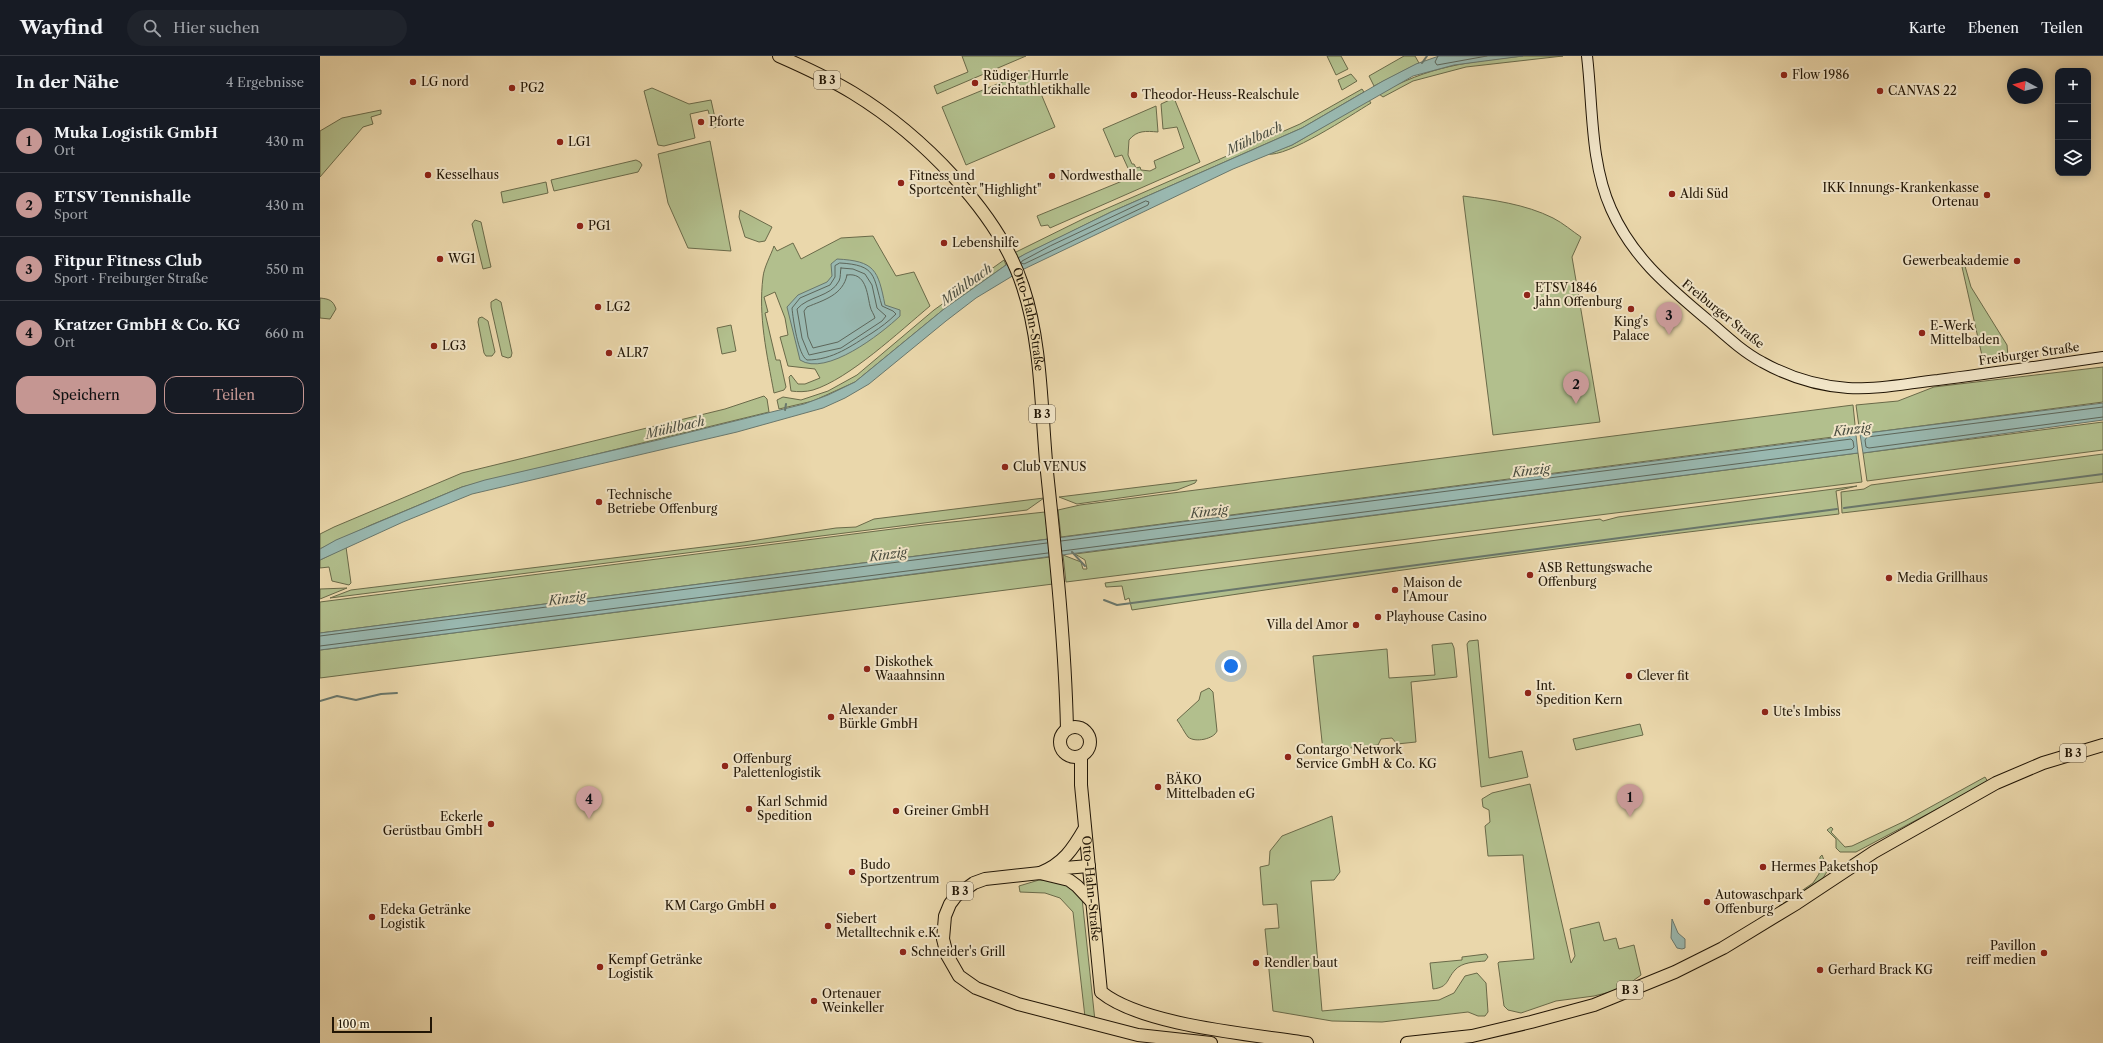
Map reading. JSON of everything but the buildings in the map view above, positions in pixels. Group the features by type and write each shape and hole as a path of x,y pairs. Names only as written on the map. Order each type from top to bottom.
{"main road":[{"name":"Otto-Hahn-Straße","path":"779,56 856,95 885,115 926,149 970,196 987,218 1006,248 1023,286 1030,313 1036,356 1060,586 1067,695 1073,728 1088,733 1090,743 1088,751 1076,757 1081,785 1101,992 1118,1005 1167,1019 1221,1030 1307,1043"},
{"name":"Freiburger Straße","path":"1587,57 1596,151 1601,177 1611,209 1626,238 1644,263 1663,282 1738,346 1760,362 1808,381 1848,388 1917,382 2103,357"},
{"path":"1073,728 1062,734 1060,745 1063,753 1076,757"},
{"name":"B 3","path":"1413,1042 1499,1026 1531,1022 1594,1005 1675,972 1723,948 1797,903 1874,852 1996,783 2043,763 2103,745"},
{"path":"1046,871 1066,857 1085,828"},
{"name":"B 3","path":"1089,866 985,879 974,883 956,896 950,904 945,916 942,940 946,955 959,976 989,995 1054,1015 1138,1035 1211,1043"},
{"name":"B 3","path":"1046,871 1069,880 1078,886 1092,902"}],"green space":[{"path":"962,56 1026,56 937,94 934,86 968,72"},
{"path":"1327,56 1341,56 1348,69 1336,75"},
{"path":"1404,56 1415,56 1419,63 1374,86 1369,76"},
{"path":"1523,56 1563,56 1466,67 1413,81 1383,97 1379,94 1415,77 1432,71 1466,63"},
{"path":"1031,70 1055,127 966,165 942,107"},
{"path":"1351,74 1357,81 1342,90 1338,80"},
{"path":"652,88 689,104 711,100 717,127 713,128 708,110 690,114 695,138 664,146 658,145 644,91"},
{"path":"1362,89 1364,92 1302,128 1111,212 1018,258 1014,253 1085,218 1300,124"},
{"path":"1174,98 1200,162 1050,228 1048,225 1041,226 1037,216 1132,177 1122,155 1115,157 1103,129 1156,106 1158,132 1146,131 1135,134 1129,140 1128,155 1132,164 1134,164 1136,168 1140,167 1141,170 1150,171 1156,168 1154,161 1184,148 1177,127 1163,129 1161,104"},
{"path":"1369,100 1371,103 1303,143 1276,153 1267,154 1292,145"},
{"path":"381,110 381,114 371,117 373,124 363,127 320,177 320,131 342,118"},
{"path":"710,141 731,251 688,248 668,203 658,154"},
{"path":"636,160 642,165 638,172 554,191 551,180"},
{"path":"546,182 548,193 503,203 501,192"},
{"name":"ETSV 1846 Jahn Offenburg","path":"1463,196 1497,201 1531,209 1557,220 1581,237 1572,257 1600,422 1493,435"},
{"path":"740,210 772,227 765,241 759,242 745,237 739,217"},
{"path":"475,220 481,222 491,267 483,269 472,224"},
{"path":"873,236 896,276 914,272 930,306 874,353 842,376 813,390 796,392 791,391 789,377 791,375 798,384 805,384 820,378 815,369 788,366 780,337 788,335 785,318 775,292 764,297 768,312 765,313 776,360 780,360 786,387 784,390 774,393 762,321 762,292 766,265 774,246 777,251 793,243 801,259 841,238"},
{"path":"1004,260 1006,265 944,309 855,382 813,401 779,409 777,400 783,397 801,400 828,391 857,375 934,310"},
{"path":"1965,266 1971,287 2007,345 2008,357 2003,361 1985,364 1983,360 1962,267"},
{"path":"320,298 330,300 335,306 336,309 330,319 320,318"},
{"path":"496,299 501,302 512,353 511,357 508,358 502,356 491,307 491,302"},
{"path":"482,317 488,321 495,352 492,356 486,356 484,353 478,322 479,318"},
{"path":"731,325 736,351 722,354 717,328"},
{"path":"2103,367 2103,402 1860,434 1856,405 1898,401 1934,387"},
{"path":"764,396 767,399 769,412 462,487 371,525 320,549 320,534 462,473 725,409"},
{"path":"1853,405 1856,434 1061,537 1058,510 1080,505"},
{"path":"2103,422 2103,450 1867,481 1863,453"},
{"path":"1858,453 1862,482 1066,582 1063,555 1081,562 1083,569 1087,569 1085,560 1075,554"},
{"path":"2103,454 2103,482 1842,513 1841,492 1864,489 1871,485"},
{"path":"1197,480 1195,483 1177,490 1077,504 1059,497"},
{"path":"1857,486 1836,491 1839,514 1662,535 1485,559 1132,610 1129,598 1125,600 1122,586 1106,587 1105,583 1600,519 1603,521 1618,517"},
{"path":"1044,498 1027,510 330,598 351,590 744,542 836,528 856,527 874,519"},
{"path":"1045,512 1048,539 320,633 320,602 924,525"},
{"path":"346,547 351,583 349,585 332,581 329,567 320,568 320,560"},
{"path":"1050,557 1053,584 320,678 320,650"},
{"path":"347,588 320,599 320,589"},
{"path":"1478,640 1489,758 1522,751 1528,777 1481,787 1467,644 1469,641"},
{"path":"1452,643 1454,648 1457,677 1411,682 1416,742 1397,744 1392,738 1381,739 1378,745 1323,751 1313,656 1387,649 1389,678 1435,675 1432,645"},
{"path":"1209,688 1213,692 1217,731 1208,738 1199,740 1191,739 1188,737 1177,720 1199,700 1201,692"},
{"path":"1640,724 1643,735 1576,750 1573,739"},
{"path":"1985,777 1988,782 1856,852 1840,852 1836,848 1836,839 1827,830 1831,827 1833,829 1831,832 1845,847 1852,846 1905,821"},
{"path":"1530,784 1571,963 1575,956 1570,929 1599,922 1604,941 1616,938 1619,949 1634,945 1641,975 1622,989 1594,996 1556,1001 1521,1013 1508,1010 1504,1006 1498,963 1534,959 1523,855 1488,856 1485,826 1490,822 1489,810 1483,807 1482,799 1492,793"},
{"path":"1332,816 1340,872 1334,880 1311,881 1322,1011 1439,1000 1454,993 1465,976 1477,973 1486,983 1488,1012 1485,1016 1478,1016 1468,1012 1382,1022 1332,1021 1273,1011 1265,929 1279,928 1277,904 1263,905 1260,867 1269,865 1270,851 1282,836"},
{"path":"1822,855 1828,870 1823,878 1759,920 1813,883 1819,874 1820,857"},
{"path":"1039,880 1052,881 1068,886 1082,898 1095,1021 1085,1017 1073,912 1060,898 1045,893 1020,892 1019,886"},
{"path":"1486,954 1488,957 1485,961 1461,965 1455,970 1445,985 1433,989 1430,963 1462,960 1462,957"}],"water":[{"path":"1439,56 1523,56 1454,65 1413,76 1292,145 1233,169 1024,269 976,298 869,384 845,398 823,408 737,432 472,494 403,522 320,560 320,549 336,540 462,487 485,480 804,404 828,395 855,382 944,309 1006,265 1025,254 1111,212 1302,128 1383,81 1416,64"},
{"path":"837,259 860,262 873,270 880,283 885,305 900,310 900,316 880,333 853,351 824,363 811,364 800,360 787,307 798,295 827,282 832,276 831,264"},
{"path":"2103,403 2103,420 1863,453 1860,434"},
{"path":"1856,435 1858,453 320,650 320,633"},
{"path":"1672,919 1678,933 1685,939 1685,948 1677,948 1671,938"}],"waterway":[{"path":"1422,63 1427,56"},
{"path":"785,410 786,404"},
{"path":"1844,508 2103,474"},
{"path":"1104,600 1117,605 1837,509"},
{"path":"1072,552 1085,566"},
{"path":"320,701 337,696 356,700 381,694 397,693"}],"place":[{"name":"Flow 1986","path":"1784,75"},
{"name":"LG nord","path":"413,82"},
{"name":"Rüdiger Hurrle Leichtathletikhalle","path":"975,83"},
{"name":"PG2","path":"512,88"},
{"name":"CANVAS 22","path":"1880,91"},
{"name":"Theodor-Heuss-Realschule","path":"1134,95"},
{"name":"Pforte","path":"701,122"},
{"name":"LG1","path":"560,142"},
{"name":"Kesselhaus","path":"428,175"},
{"name":"Nordwesthalle","path":"1052,176"},
{"name":"Fitness und Sportcenter \"Highlight\"","path":"901,183"},
{"name":"Aldi Süd","path":"1672,194"},
{"name":"IKK Innungs-Krankenkasse Ortenau","path":"1987,195"},
{"name":"PG1","path":"580,226"},
{"name":"Lebenshilfe","path":"944,243"},
{"name":"WG1","path":"440,259"},
{"name":"Gewerbeakademie","path":"2017,261"},
{"name":"ETSV 1846 Jahn Offenburg","path":"1527,295"},
{"name":"LG2","path":"598,307"},
{"name":"King's Palace","path":"1631,309"},
{"name":"E-Werk Mittelbaden","path":"1922,333"},
{"name":"Fitpur Fitness Club","path":"1669,335"},
{"name":"LG3","path":"434,346"},
{"name":"ALR7","path":"609,353"},
{"name":"ETSV Tennishalle","path":"1576,404"},
{"name":"Club VENUS","path":"1005,467"},
{"name":"Technische Betriebe Offenburg","path":"599,502"},
{"name":"ASB Rettungswache Offenburg","path":"1530,575"},
{"name":"Media Grillhaus","path":"1889,578"},
{"name":"Maison de l'Amour","path":"1395,590"},
{"name":"Playhouse Casino","path":"1378,617"},
{"name":"Villa del Amor","path":"1356,625"},
{"name":"Diskothek Waaahnsinn","path":"867,669"},
{"name":"Clever fit","path":"1629,676"},
{"name":"Int. Spedition Kern","path":"1528,693"},
{"name":"Ute's Imbiss","path":"1765,712"},
{"name":"Alexander Bürkle GmbH","path":"831,717"},
{"name":"Contargo Network Service GmbH & Co. KG","path":"1288,757"},
{"name":"Offenburg Palettenlogistik","path":"725,766"},
{"name":"BÄKO Mittelbaden eG","path":"1158,787"},
{"name":"Karl Schmid Spedition","path":"749,809"},
{"name":"Greiner GmbH","path":"896,811"},
{"name":"Muka Logistik GmbH","path":"1630,817"},
{"name":"Kratzer GmbH & Co. KG","path":"589,819"},
{"name":"Eckerle Gerüstbau GmbH","path":"491,824"},
{"name":"Hermes Paketshop","path":"1763,867"},
{"name":"Budo Sportzentrum","path":"852,872"},
{"name":"Autowaschpark Offenburg","path":"1707,902"},
{"name":"KM Cargo GmbH","path":"773,906"},
{"name":"Edeka Getränke Logistik","path":"372,917"},
{"name":"Siebert Metalltechnik e.K.","path":"828,926"},
{"name":"Schneider's Grill","path":"903,952"},
{"name":"Pavillon reiff medien","path":"2044,953"},
{"name":"Rendler baut","path":"1256,963"},
{"name":"Kempf Getränke Logistik","path":"600,967"},
{"name":"Gerhard Brack KG","path":"1820,970"},
{"name":"Ortenauer Weinkeller","path":"814,1001"}],"water label":[{"name":"Mühlbach","path":"1254,138"},
{"name":"Mühlbach","path":"966,284"},
{"name":"Mühlbach","path":"675,427"},
{"name":"Kinzig","path":"1852,429"},
{"name":"Kinzig","path":"1531,470"},
{"name":"Kinzig","path":"1209,511"},
{"name":"Kinzig","path":"888,554"},
{"name":"Kinzig","path":"567,598"}]}
